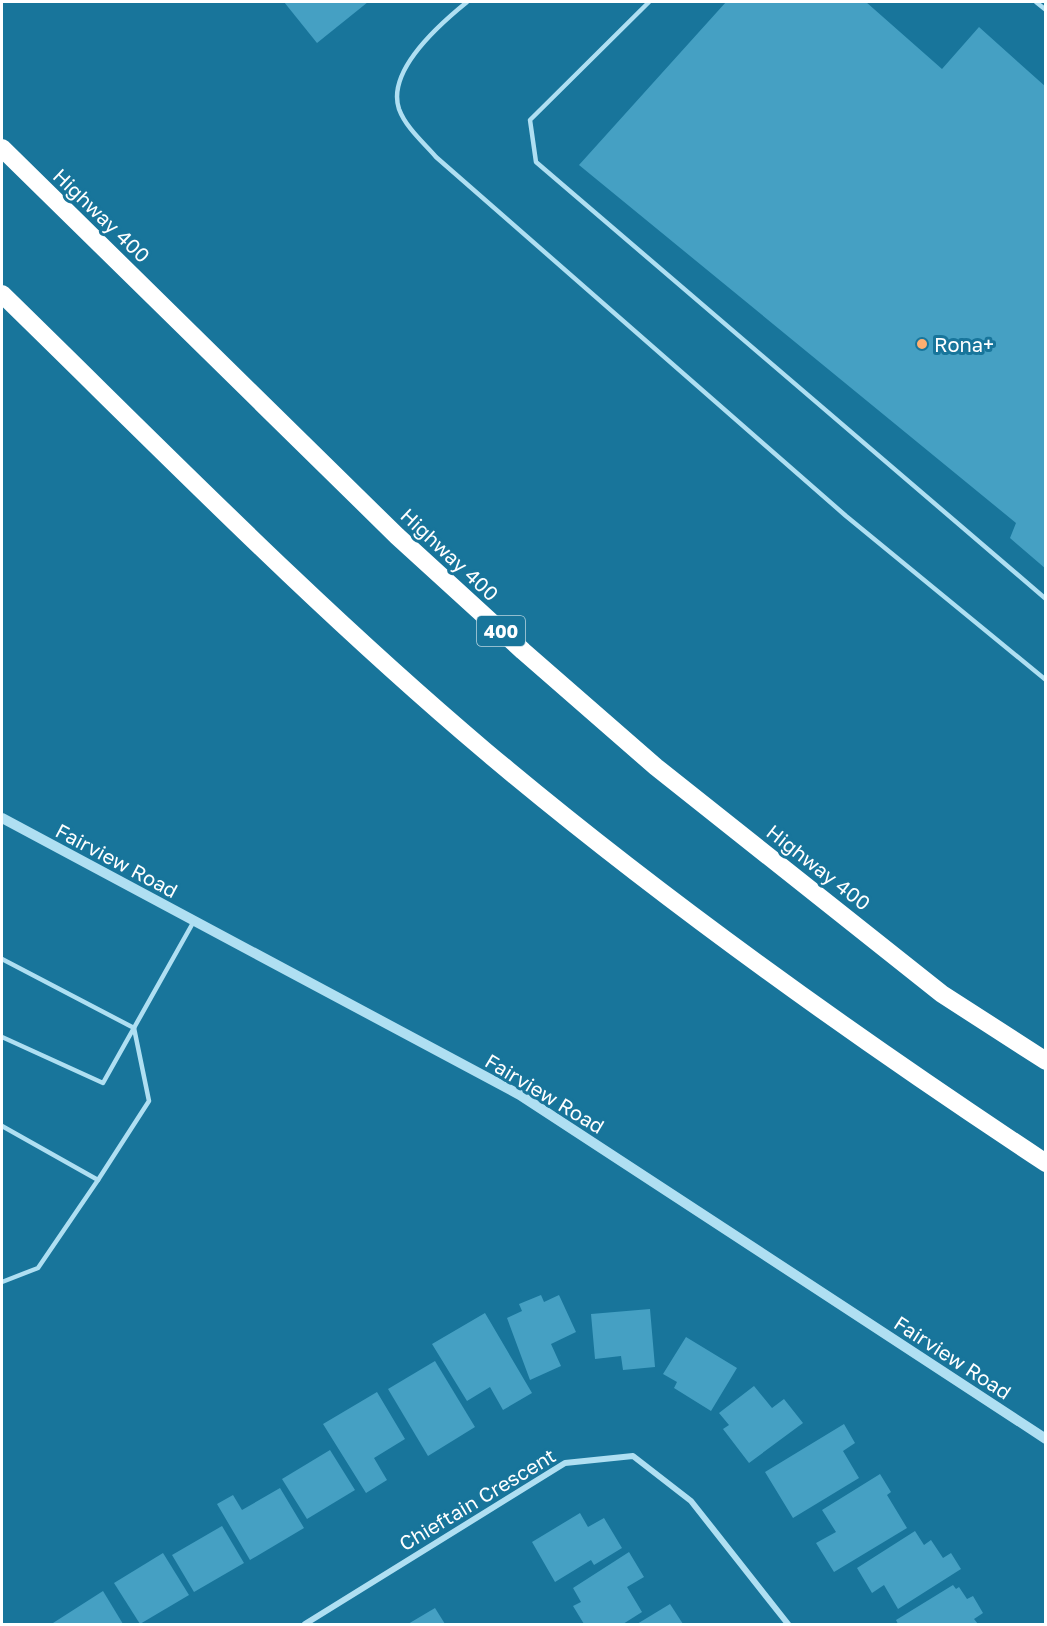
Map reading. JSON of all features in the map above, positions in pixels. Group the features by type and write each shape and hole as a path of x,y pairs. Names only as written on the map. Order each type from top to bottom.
{"highway":[{"name":"Highway 400","path":"2,148 398,536 532,659 656,767 942,994 1046,1061"},
{"path":"2,294 346,627 492,756 630,869 931,1087 1046,1163"}],"street":[{"name":"Fairview Road","path":"2,818 520,1095 1046,1439"},
{"name":"Chieftain Crescent","path":"308,1624 565,1463 633,1456 691,1501 788,1624"}],"lane":[{"path":"467,2 422,42 405,72 397,90 399,109 407,124 436,157 846,516 1046,680"},
{"path":"649,2 530,120 536,162 1046,600"},
{"path":"1036,2 1046,10"},
{"path":"2,1037 102,1083 194,921"},
{"path":"2,959 134,1028"},
{"path":"2,1282 38,1268 149,1101 134,1028"},
{"path":"2,1126 98,1180"}],"building":[{"path":"284,2 368,2 317,43"},
{"name":"Rona+","path":"726,2 866,2 942,69 979,27 1046,87 1046,569 1010,538 1016,523 579,165"},
{"path":"541,1295 544,1302 559,1295 576,1332 551,1344 561,1366 530,1380 507,1318 522,1311 519,1304"},
{"path":"650,1309 655,1367 623,1370 621,1356 595,1359 591,1314"},
{"path":"485,1313 532,1393 503,1410 490,1387 467,1401 432,1344"},
{"path":"686,1337 737,1368 711,1411 674,1388 677,1382 663,1374"},
{"path":"435,1361 475,1427 428,1456 388,1389"},
{"path":"754,1386 772,1408 784,1399 803,1423 749,1463 723,1429 729,1425 719,1413"},
{"path":"377,1392 405,1439 374,1458 387,1480 366,1493 323,1424"},
{"path":"844,1424 855,1443 843,1451 859,1478 793,1518 765,1472"},
{"path":"330,1450 355,1490 307,1519 282,1479"},
{"path":"880,1474 891,1492 887,1495 907,1528 834,1572 816,1543 836,1532 822,1510"},
{"path":"280,1488 304,1528 250,1560 217,1504 233,1495 242,1510"},
{"path":"580,1513 588,1527 604,1518 622,1548 594,1565 591,1560 555,1582 532,1542"},
{"path":"222,1526 244,1563 194,1592 172,1555"},
{"path":"915,1531 924,1545 931,1540 943,1558 951,1553 961,1569 898,1609 884,1585 872,1593 857,1568"},
{"path":"629,1552 644,1577 627,1587 642,1612 623,1624 584,1624 573,1606 581,1602 573,1588"},
{"path":"163,1553 189,1595 140,1624 114,1583"},
{"path":"953,1585 956,1589 959,1587 967,1599 973,1596 983,1613 974,1619 978,1624 898,1624 896,1620"},
{"path":"103,1591 123,1624 53,1623"},
{"path":"670,1604 683,1624 637,1624"},
{"path":"435,1608 445,1624 408,1624"}],"place":[{"name":"Rona+","path":"922,344"}]}
